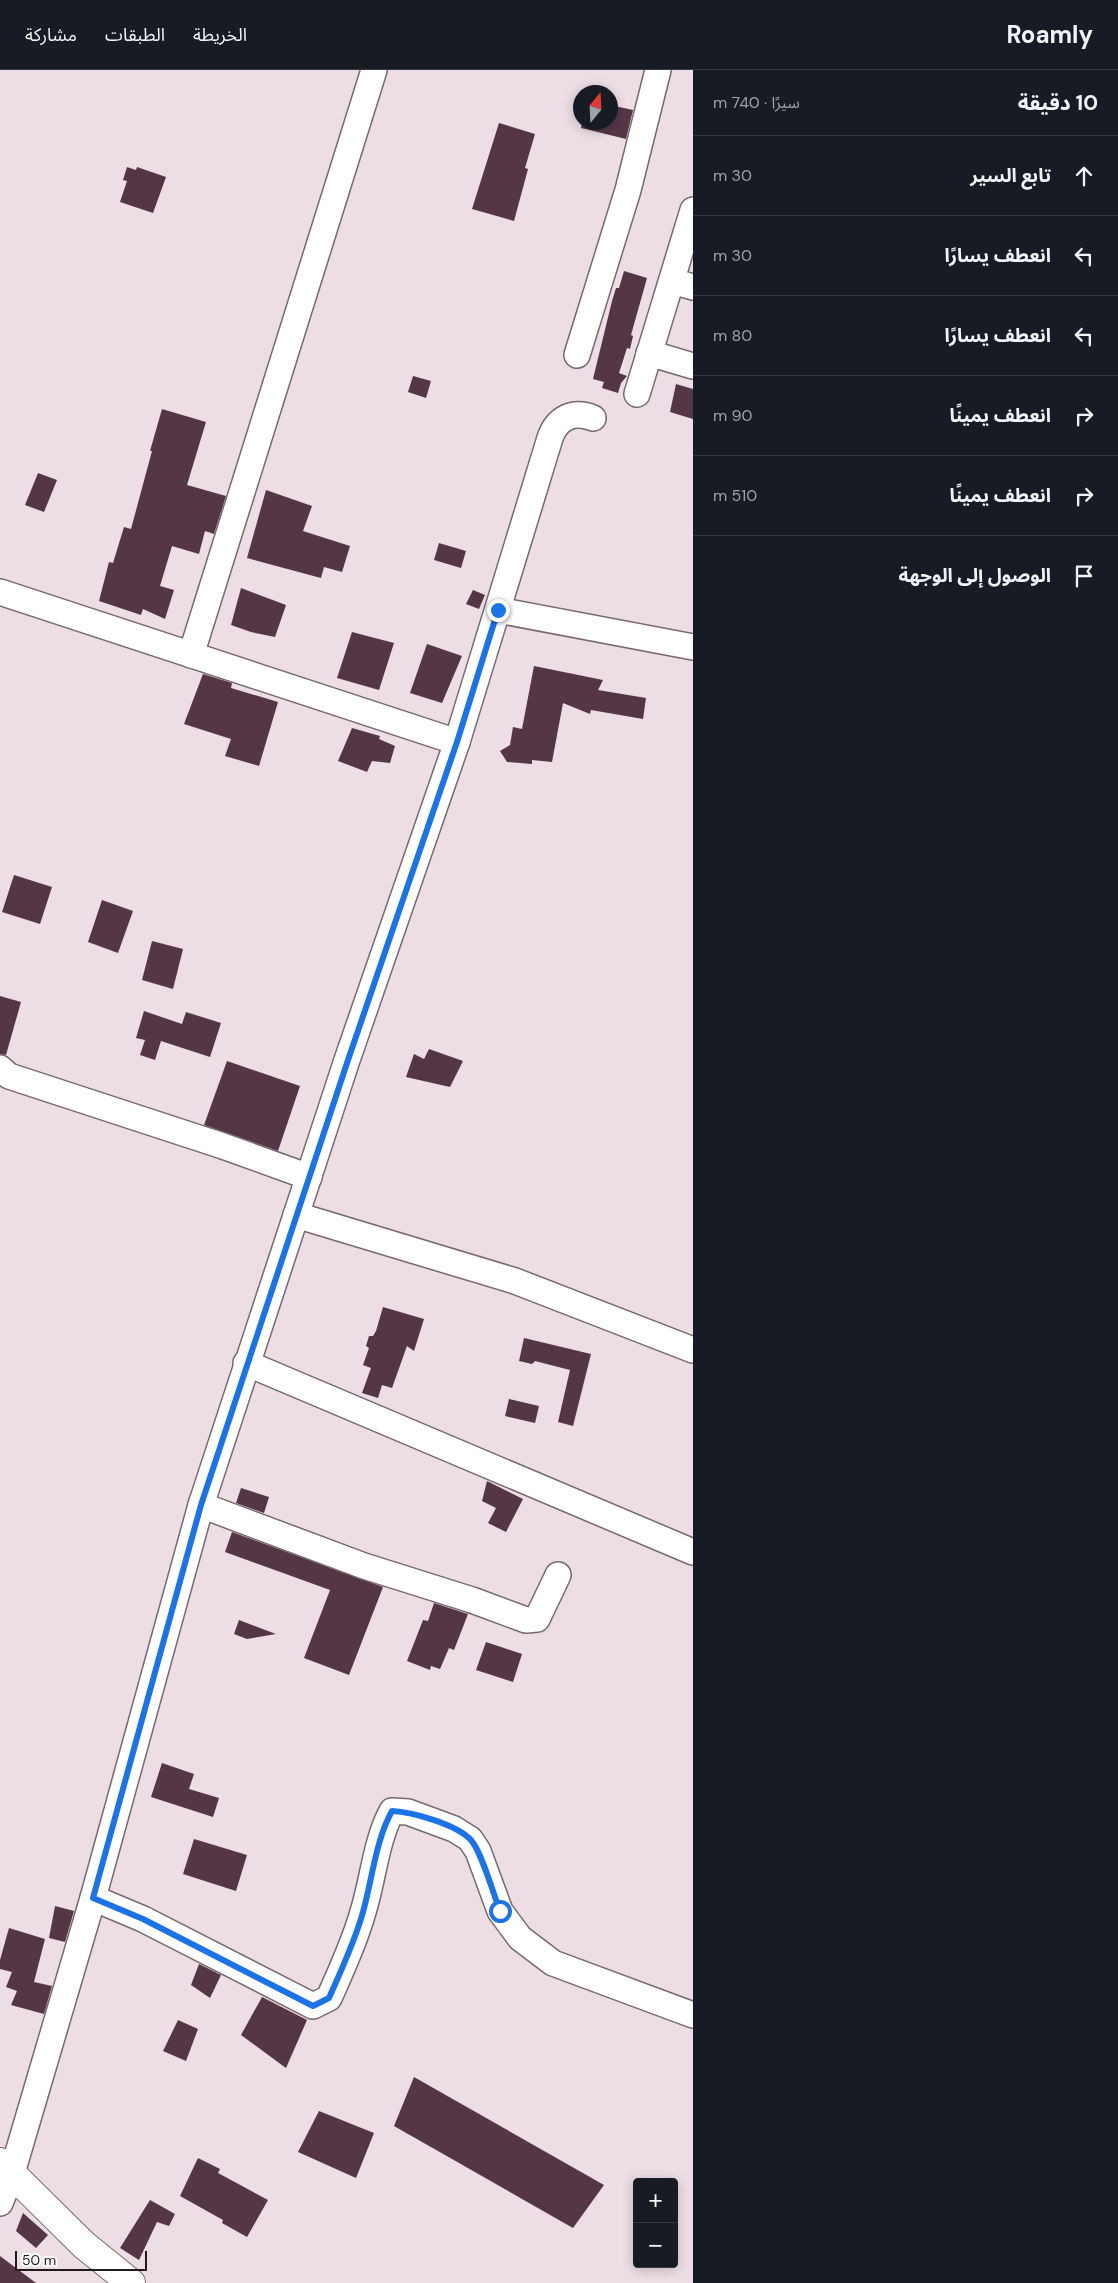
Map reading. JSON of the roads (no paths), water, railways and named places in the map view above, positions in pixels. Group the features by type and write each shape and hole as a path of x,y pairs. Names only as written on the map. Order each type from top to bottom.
{"main road":[{"path":"6,2167 84,2245 131,2283"}],"street":[{"path":"191,654 374,70"},
{"path":"577,355 628,190 658,70"},
{"path":"637,394 649,353 682,284 693,210"},
{"path":"649,353 693,366"},
{"path":"0,2203 6,2167 93,1898 201,1505 246,1363 457,742 553,430 558,423 572,415 579,414 593,418"},
{"path":"0,592 457,742"},
{"path":"498,610 693,647"},
{"path":"0,1068 9,1076 223,1146 309,1177"},
{"path":"296,1215 515,1282 693,1350"},
{"path":"246,1363 693,1552"},
{"path":"201,1505 364,1566 472,1600 526,1620 537,1619 558,1574"},
{"path":"93,1898 143,1919 313,2006 329,1998 337,1981 363,1914 384,1826 392,1811 408,1812 454,1828 470,1839 478,1851 500,1911 520,1938 553,1963 693,2015"}]}
